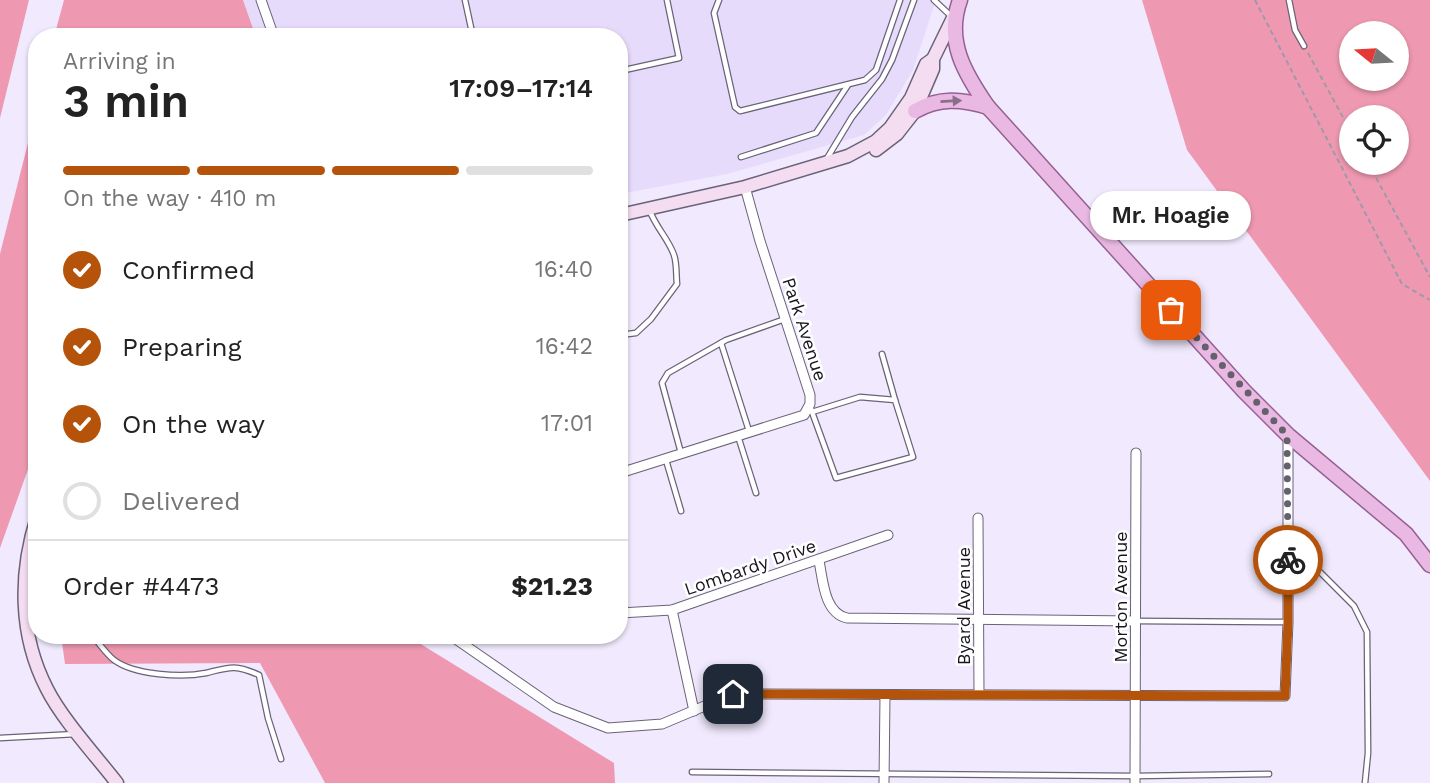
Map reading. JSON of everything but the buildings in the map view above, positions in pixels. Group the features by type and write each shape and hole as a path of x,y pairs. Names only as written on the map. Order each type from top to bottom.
{"main road":[{"path":"848,156 862,156 880,148 897,134 915,111 933,69 933,59 960,0"},
{"path":"953,18 956,44 963,66 988,107 1244,391 1287,435 1406,534 1430,565"},
{"path":"628,213 745,187 848,156 876,141 890,128 911,97 926,64 933,59"},
{"path":"915,111 926,104 949,100 970,101 988,107"},
{"path":"28,553 24,602 28,625"},
{"path":"31,644 47,691 117,783"}],"street":[{"path":"261,0 271,28"},
{"name":"Park Avenue","path":"628,471 804,415 811,408 810,394 745,187"},
{"path":"462,644 554,707 608,728 662,724 733,694 1285,696 1288,622 1287,435"},
{"name":"Morton Avenue","path":"1135,780 1136,453"},
{"name":"Byard Avenue","path":"978,519 979,694"},
{"name":"Lombardy Drive","path":"628,613 672,610 888,535"},
{"path":"819,561 830,607 839,617 1136,621"},
{"path":"672,610 694,711"},
{"path":"884,779 885,696"}],"lane":[{"path":"465,0 472,28"},
{"path":"628,69 679,58 667,0"},
{"path":"719,0 714,13 735,107 740,111 865,80 876,70 900,0"},
{"path":"823,164 852,117 882,79 892,60 914,0"},
{"path":"934,0 953,18"},
{"path":"1289,0 1295,30 1304,46"},
{"path":"741,157 816,133 848,85"},
{"path":"628,334 636,333 651,319 677,284 675,257 655,225 649,208"},
{"path":"681,454 662,383 668,373 721,343 785,319"},
{"path":"721,343 750,432"},
{"path":"882,354 912,457 836,478 811,408 860,397 895,400"},
{"path":"738,436 756,493"},
{"path":"665,459 681,511"},
{"path":"1288,544 1302,554 1354,606 1367,632 1368,753 1365,783"},
{"path":"1136,621 1288,622"},
{"path":"100,644 114,660 137,671 194,674 218,668 242,667 259,675 268,718 281,759"},
{"path":"467,644 468,649"},
{"path":"0,738 79,734"},
{"path":"692,772 884,779 1135,780 1269,774"}],"path":[{"path":"1255,0 1402,284 1430,300"},
{"path":"1304,46 1339,110"},
{"path":"1375,175 1430,277"}],"shaded area":[{"path":"0,0 29,0 0,118"},
{"path":"64,0 243,0 253,28 56,28"},
{"path":"243,0 936,0 913,70 886,115 864,135 727,174 628,193 628,28 253,28"},
{"path":"1142,0 1430,0 1430,481 1187,150"},
{"path":"28,143 28,469 0,548 0,254"},
{"path":"62,644 421,644 614,763 615,783 325,783 260,663 65,664"}],"way so far":[{"path":"1171,310 1287,435 1288,560"}],"place":[{"name":"Mr. Hoagie","path":"1171,310"}],"route":[{"path":"733,694 1285,696 1288,560"}]}
